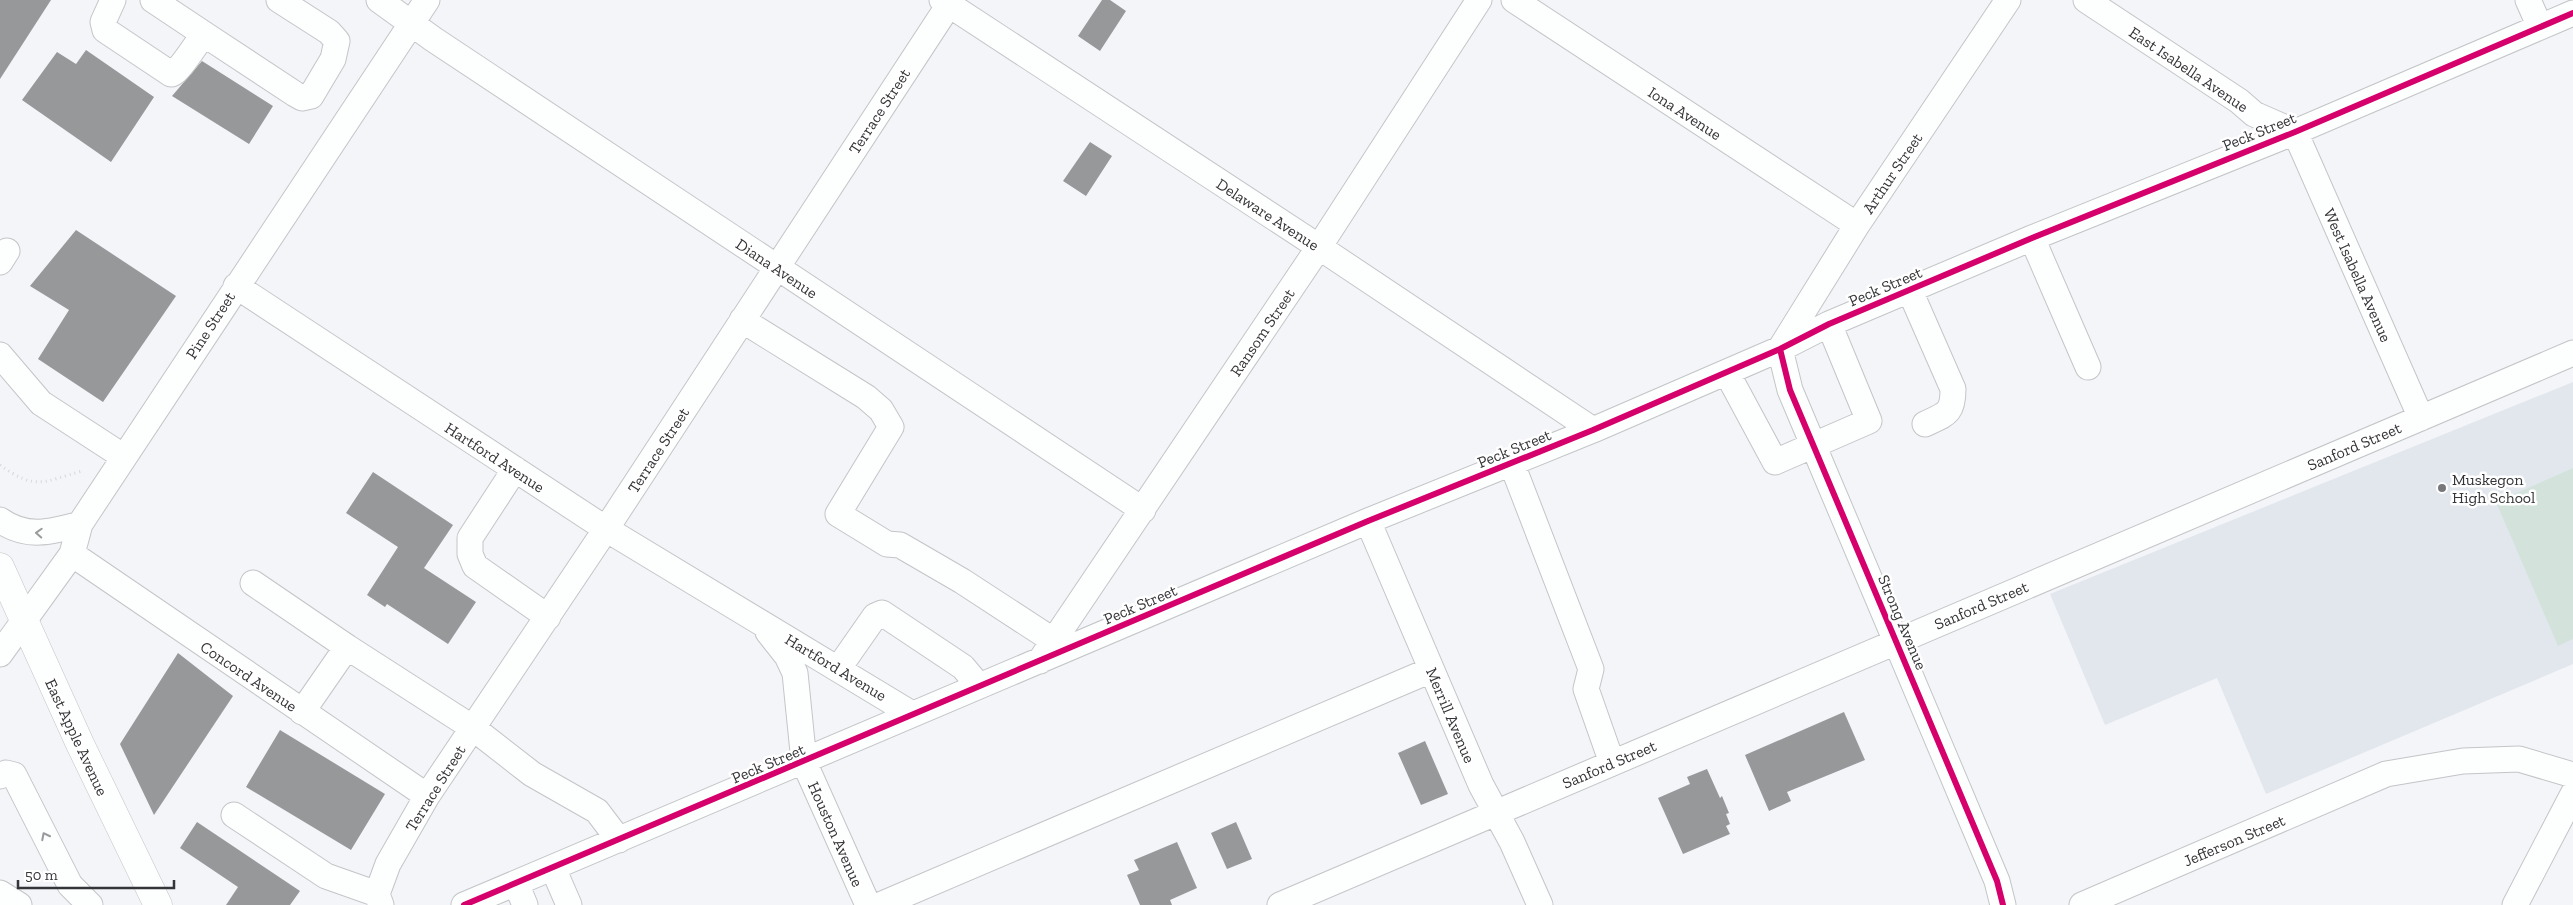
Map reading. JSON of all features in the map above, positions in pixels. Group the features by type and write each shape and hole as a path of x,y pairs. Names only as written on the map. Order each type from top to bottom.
{"main road":[{"name":"East Apple Avenue","path":"0,567 23,621 158,905"}],"street":[{"path":"113,0 103,22 105,30 171,74 179,70 188,54 204,34"},
{"path":"153,0 295,94 302,98 311,96 333,59 337,41 329,32 278,0"},
{"name":"Diana Avenue","path":"379,0 776,267 1143,510"},
{"name":"Pine Street","path":"0,654 72,554 80,524 427,0"},
{"name":"Ransom Street","path":"1040,662 1319,247 1479,0"},
{"name":"Iona Avenue","path":"1514,0 1857,225"},
{"name":"Arthur Street","path":"1780,349 1857,225 2008,0"},
{"name":"East Isabella Avenue","path":"2086,0 2238,101 2254,114 2295,132"},
{"path":"2528,0 2540,28"},
{"name":"Delaware Avenue","path":"948,2 1593,430"},
{"name":"Terrace Street","path":"379,899 388,864 427,796 606,529 948,2"},
{"name":"Peck Street","path":"464,905 521,894 552,868 1368,521 1512,464 1727,373 1829,324 2032,238 2295,132 2573,13"},
{"name":"West Isabella Avenue","path":"2295,132 2421,418"},
{"path":"2032,238 2088,367"},
{"name":"Hartford Avenue","path":"236,286 606,529 912,714"},
{"path":"1910,291 1953,389 1953,404 1948,413 1925,424"},
{"path":"742,320 866,397 881,410 890,426 838,514 887,544 900,545 962,581 1054,641"},
{"path":"1727,373 1775,462 1869,420 1829,324"},
{"name":"Strong Avenue","path":"1780,349 1790,390 1897,641 1996,881 2003,905"},
{"name":"Sanford Street","path":"1280,905 2573,353"},
{"path":"0,355 41,403 124,457"},
{"path":"1512,464 1591,669 1586,689 1612,763"},
{"path":"515,470 470,538 470,554 476,566 548,617"},
{"path":"0,520 26,532 48,533 80,524"},
{"name":"Merrill Avenue","path":"1368,521 1481,785 1497,812 1540,905"},
{"name":"Concord Avenue","path":"72,554 427,796"},
{"path":"252,582 347,647 473,728 532,774 597,811 619,840"},
{"path":"838,669 875,616 882,613 963,667 979,686"},
{"name":"Hartford Avenue","path":"759,620 787,656 795,673 804,762"},
{"path":"302,712 347,647"},
{"path":"880,905 1432,670"},
{"name":"Jefferson Street","path":"2082,905 2123,898 2386,774 2463,761 2519,759 2573,775"},
{"name":"Houston Avenue","path":"804,762 868,905"},
{"path":"0,776 6,773 14,775 70,886 90,905"},
{"path":"2515,905 2573,794"},
{"path":"234,815 326,876 379,899"},
{"path":"552,868 569,905"},
{"path":"0,893 19,905"}],"path":[{"path":"0,465 15,476 36,484 82,471"}],"shaded area":[{"name":"Muskegon High School","path":"2573,382 2573,664 2266,794 2217,678 2105,725 2050,594"},
{"path":"2573,468 2573,639 2558,646 2496,502"}],"building":[{"path":"0,0 51,0 0,79"},
{"path":"1102,0 1110,0 1126,11 1100,51 1078,36"},
{"path":"86,50 154,97 111,162 22,100 57,52 76,64"},
{"path":"202,61 273,106 249,144 172,96"},
{"path":"1090,142 1112,156 1086,196 1063,181"},
{"path":"76,230 176,296 103,402 38,359 69,310 30,286"},
{"path":"373,472 453,525 424,568 476,602 448,644 387,604 385,607 367,595 398,547 346,513"},
{"path":"178,653 233,696 154,815 120,744"},
{"path":"1844,712 1865,760 1787,792 1791,801 1769,811 1745,755"},
{"path":"280,730 385,794 351,850 246,787"},
{"path":"1425,741 1448,794 1421,805 1398,753"},
{"path":"1707,769 1729,813 1726,814 1730,824 1726,826 1730,834 1683,854 1658,798 1690,784 1687,777"},
{"path":"197,822 300,891 290,905 226,905 238,887 180,848"},
{"path":"1236,822 1252,859 1227,869 1211,833"},
{"path":"1177,842 1197,888 1170,900 1172,905 1140,905 1127,875 1139,870 1134,860"}],"cycle path":[{"path":"464,905 1368,521 1593,430 1780,349 1829,324 2032,238 2295,132 2573,13"},
{"path":"1780,349 1790,390 1997,881 2003,905"}],"place":[{"name":"Muskegon High School","path":"2442,488"}]}
